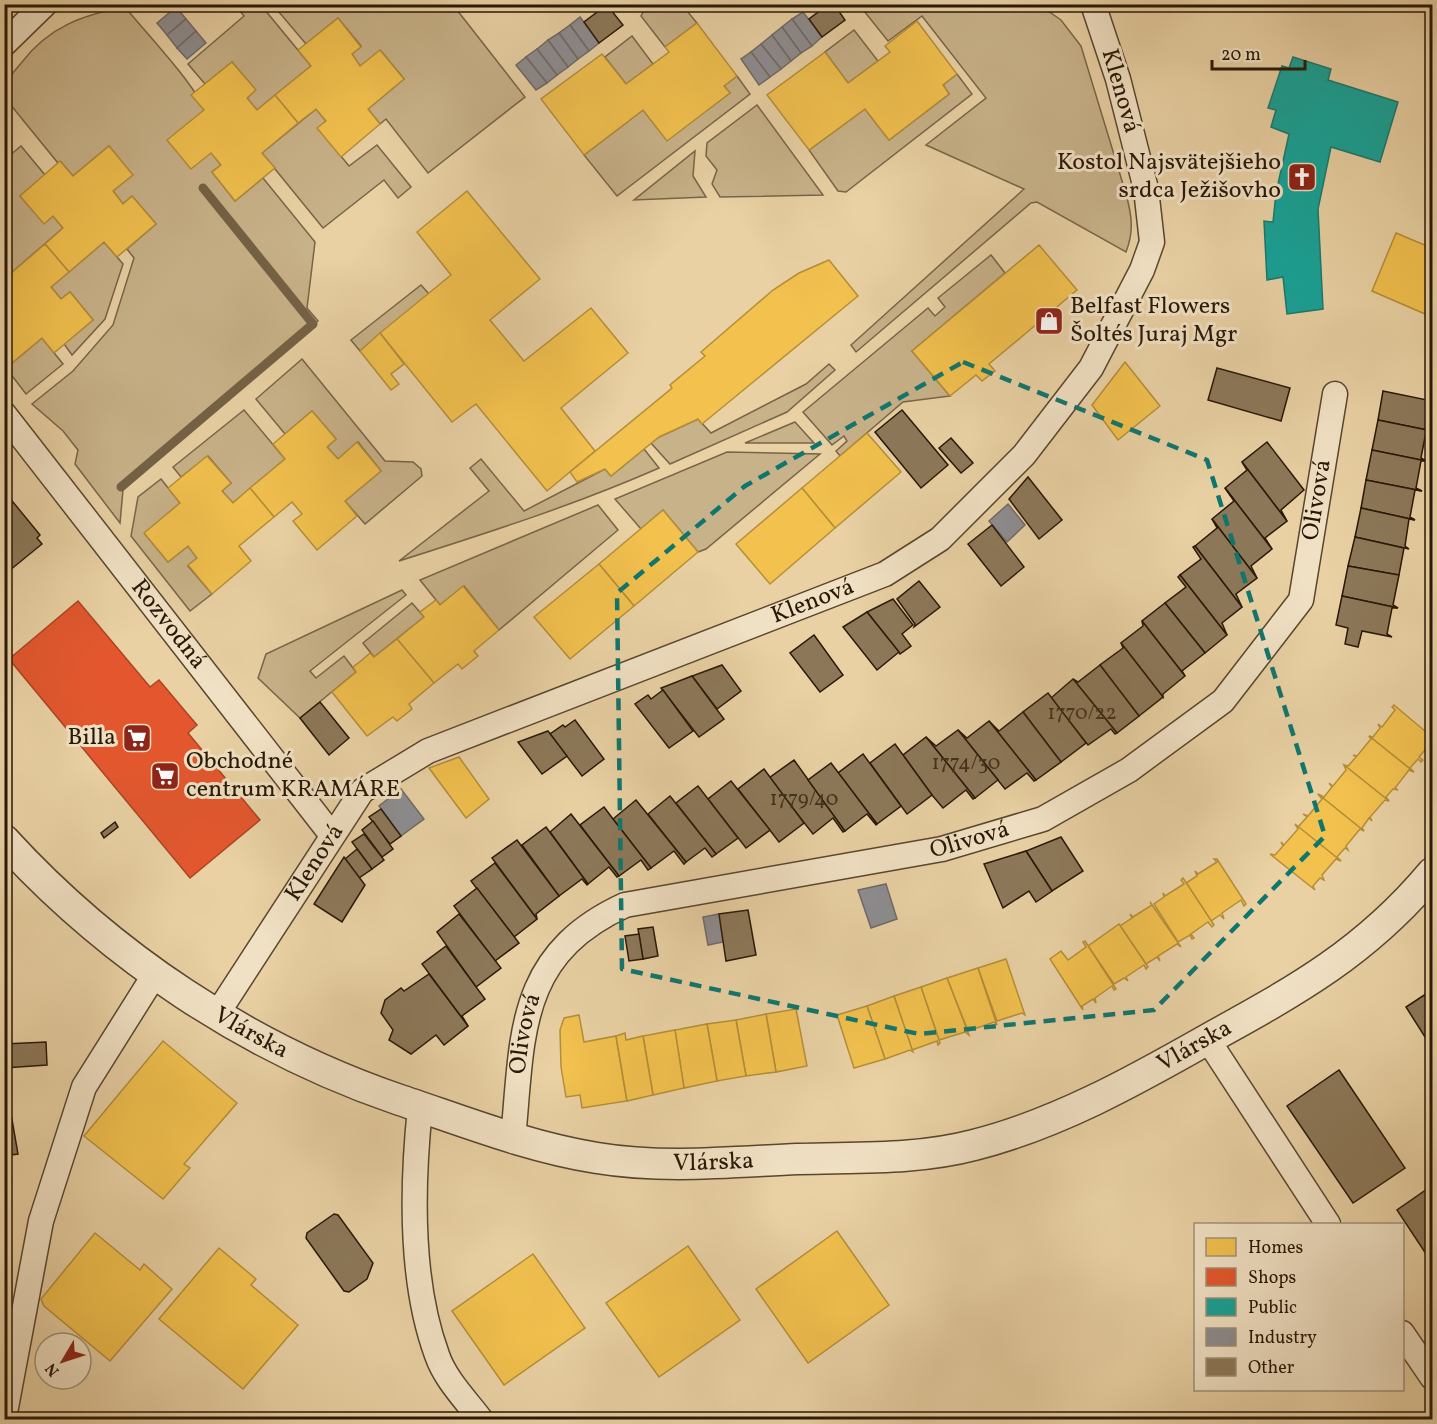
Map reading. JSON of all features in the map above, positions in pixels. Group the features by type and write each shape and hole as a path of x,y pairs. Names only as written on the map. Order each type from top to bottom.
{"street":[{"path":"4,44 45,4"},
{"name":"Klenová","path":"217,1014 279,921 331,834 362,791 428,751 885,574 940,539 1024,454 1091,368 1138,278 1152,242 1146,189 1118,79 1093,4"},
{"name":"Olivová","path":"513,1139 523,1030 535,992 552,959 577,934 600,917 625,905 942,849 1043,819 1129,770 1223,701 1301,600 1335,394"},
{"name":"Rozvodná","path":"4,414 331,834"},
{"name":"Vlárska","path":"4,840 82,918 155,974 217,1014 304,1060 420,1108 513,1139 596,1158 642,1162 723,1162 939,1152 1025,1131 1122,1086 1208,1040 1325,972 1351,953 1399,910 1432,873"},
{"path":"4,1418 41,1221 84,1088 155,974"},
{"path":"1208,1040 1327,1223"},
{"path":"420,1108 417,1140 417,1274 437,1357 459,1392 482,1419"},
{"path":"1404,1336 1432,1377"}],"highlighted area":[{"path":"963,362 1207,460 1325,836 1154,1010 919,1034 622,969 617,593 745,486"}],"shaded area":[{"path":"260,4 311,66 257,110 247,98 255,90 232,62 205,84 188,64 244,16 235,5"},
{"path":"273,5 457,10 525,97 428,173 386,119 380,124 368,109 404,79 381,51 360,66 352,54 361,46 338,18 306,44"},
{"path":"683,6 697,23 665,47 641,16 646,7"},
{"path":"860,6 1030,9 1048,11 1061,20 1081,46 1126,194 1131,223 1126,252 1037,202 1031,203 856,352 851,345 1024,189 926,145 986,98 922,16 888,41"},
{"path":"125,7 179,71 198,98 204,109 212,151 221,165 212,172 235,201 263,178 315,242 307,308 318,321 123,490 120,523 75,464 78,450 63,431 32,404 73,371 113,325 134,258 127,249 156,224 132,196 123,204 113,191 132,175 109,146 73,176 61,162 58,163 5,98 5,92 9,78 22,62 32,50 55,31 95,14"},
{"path":"854,30 878,61 848,83 825,52"},
{"path":"632,36 653,64 626,84 605,57"},
{"path":"957,74 972,94 846,192 838,191 809,150 865,109 889,140 949,94 943,85"},
{"path":"737,76 750,94 617,196 584,155 643,110 667,140 730,93 724,86"},
{"path":"757,105 823,195 720,197 712,184 717,170 706,156 707,143"},
{"path":"316,109 326,121 318,128 349,166 377,145 411,187 398,198 384,180 323,228 262,153"},
{"path":"21,146 45,175 20,196 44,223 53,216 63,228 10,274 4,268 4,160"},
{"path":"695,151 693,176 706,197 634,200"},
{"path":"104,242 123,264 105,319 72,355 64,344 93,320 70,292 61,299 51,287"},
{"path":"991,255 1005,273 912,351 950,396 903,402 840,456 836,451 847,441 844,436 832,445 803,412 928,308 935,316 945,307 938,298"},
{"path":"421,285 429,294 360,351 351,340"},
{"path":"42,338 63,364 26,394 6,368"},
{"path":"302,359 385,461 413,462 421,469 422,476 365,524 345,501 381,471 358,442 338,459 327,447 336,439 312,411 285,434 256,399"},
{"path":"829,364 835,370 787,412 670,464 651,443 698,419 711,433 806,384"},
{"path":"244,410 285,459 233,503 222,491 231,483 208,456 181,477 173,467"},
{"path":"795,422 814,443 745,443"},
{"path":"644,449 659,468 563,506 399,561 489,491 470,468 481,459 524,511 605,469 611,476"},
{"path":"727,452 820,454 706,549 698,552 663,510 641,529 615,499"},
{"path":"161,479 180,503 145,534 168,562 188,546 197,558 188,566 212,594 190,611 131,536 138,497"},
{"path":"598,505 618,530 499,630 464,586 440,605 420,580"},
{"path":"402,590 406,595 310,671 316,678 344,656 356,672 300,718 258,678 266,654"},
{"path":"412,603 424,617 374,657 363,643"}],"building: Homes":[{"path":"338,18 361,47 352,54 360,66 380,50 404,79 368,109 380,124 341,157 317,128 326,121 316,109 298,123 275,95 311,66 298,50"},
{"path":"917,21 957,74 943,85 949,94 889,140 865,109 809,150 767,95 825,52 848,83 890,52 885,46"},
{"path":"697,23 737,76 724,86 730,93 667,141 643,110 584,155 541,99 602,54 626,84 669,52 665,47"},
{"path":"232,62 256,90 247,98 257,110 275,95 298,123 262,153 275,168 235,201 212,172 221,165 211,153 191,169 167,140 204,110 191,95"},
{"path":"109,146 133,175 113,191 123,204 132,196 156,224 117,257 104,242 69,272 45,244 63,228 53,216 44,224 20,196 60,161 73,176"},
{"path":"467,191 540,279 490,320 524,361 591,308 628,353 561,408 595,451 547,491 476,404 452,422 380,333 451,275 417,232"},
{"path":"1396,233 1432,248 1432,317 1372,291"},
{"path":"45,244 69,272 51,287 61,299 70,292 93,320 54,353 42,338 6,368 4,268 10,274"},
{"path":"1039,245 1077,290 1051,312 1056,319 1050,325 1044,330 1038,323 989,364 995,371 982,381 976,375 950,396 912,351"},
{"path":"829,260 858,296 702,424 698,419 659,437 611,476 605,469 577,482 570,472 672,388 670,385 705,356 701,352 773,290 799,273"},
{"path":"380,333 404,364 391,374 399,384 391,390 360,351"},
{"path":"1125,362 1160,406 1118,440 1092,405"},
{"path":"312,411 336,439 327,447 338,459 357,442 381,471 345,501 357,516 317,550 293,521 302,514 292,502 274,517 250,488 285,459 273,444"},
{"path":"867,433 901,472 835,528 802,488"},
{"path":"207,456 231,483 222,491 233,503 250,488 274,517 239,546 251,561 212,594 188,565 197,558 188,546 168,562 144,533 180,503 168,488"},
{"path":"802,488 835,528 770,584 736,544"},
{"path":"663,510 698,552 634,606 599,564"},
{"path":"599,564 634,606 570,659 534,617"},
{"path":"463,586 499,630 474,651 478,656 462,669 458,664 434,683 397,639 424,617 420,612 436,600 440,605"},
{"path":"397,639 434,683 409,704 412,709 397,721 393,717 367,736 332,692 356,672 353,667 370,653 374,657"},
{"path":"1394,705 1432,737 1432,742 1419,757 1423,760 1421,762 1418,759 1410,768 1414,772 1369,736 1373,737 1380,728 1378,724 1382,727 1395,710 1392,707"},
{"path":"1369,736 1414,772 1409,770 1395,788 1398,790 1393,789 1386,797 1389,801 1344,765 1348,766 1356,757 1353,755 1357,756 1371,739"},
{"path":"459,757 489,799 466,818 429,768"},
{"path":"1344,765 1389,801 1385,800 1370,817 1372,821 1369,818 1362,828 1364,831 1318,794 1324,797 1332,787 1329,783 1333,786 1346,770"},
{"path":"1318,794 1364,831 1360,829 1346,846 1348,850 1345,848 1337,857 1341,861 1298,827 1307,817 1303,814 1308,816 1322,799"},
{"path":"1295,824 1341,861 1336,859 1322,875 1324,880 1320,878 1313,886 1315,890 1270,854 1275,855 1283,846 1281,842 1284,845 1298,829"},
{"path":"1214,859 1217,859 1246,904 1244,906 1241,900 1222,913 1224,919 1220,915 1211,921 1186,883 1197,876 1195,871 1198,874 1217,862"},
{"path":"1183,878 1214,925 1212,927 1208,922 1191,934 1194,938 1192,939 1190,935 1178,942 1154,904 1164,897 1163,893 1165,896 1184,884 1181,880"},
{"path":"1150,902 1181,947 1177,944 1158,956 1160,961 1157,957 1146,964 1120,926 1132,918 1130,914 1133,917 1152,905"},
{"path":"1119,924 1148,967 1146,969 1144,965 1126,977 1128,981 1124,978 1114,984 1088,946"},
{"path":"1085,941 1116,989 1114,990 1112,986 1095,998 1096,1003 1093,999 1082,1006 1083,1010 1050,959 1061,951 1068,960 1086,947 1083,942"},
{"path":"1006,959 1025,1015 1022,1013 997,1021 978,968"},
{"path":"978,968 997,1025 994,1022 968,1031 947,978"},
{"path":"947,978 969,1035 965,1032 939,1040 921,987"},
{"path":"921,987 940,1043 938,1045 937,1041 912,1050 894,996"},
{"path":"894,996 913,1052 910,1050 885,1059 867,1006"},
{"path":"867,1006 885,1059 854,1068 837,1015"},
{"path":"796,1009 807,1066 776,1072 766,1014"},
{"path":"766,1014 776,1072 746,1076 736,1020"},
{"path":"579,1015 584,1042 616,1036 627,1101 582,1108 580,1095 566,1097 561,1067 560,1030 564,1018"},
{"path":"736,1020 746,1076 717,1081 707,1024"},
{"path":"707,1024 717,1081 684,1088 675,1030"},
{"path":"675,1030 684,1088 653,1095 643,1036"},
{"path":"625,1033 626,1040 643,1036 653,1095 627,1101 616,1036"},
{"path":"163,1041 237,1103 184,1164 190,1168 163,1199 84,1136"},
{"path":"837,1231 889,1305 808,1363 756,1289"},
{"path":"95,1233 140,1270 144,1264 172,1289 110,1361 93,1347 93,1331 74,1331 44,1306 41,1299"},
{"path":"688,1246 740,1320 659,1377 606,1303"},
{"path":"219,1248 256,1279 251,1285 298,1325 243,1389 159,1319"},
{"path":"533,1254 585,1328 504,1385 452,1311"}],"building: Shops":[{"name":"Obchodné centrum KRAMÁRE","path":"78,601 150,687 159,680 197,725 188,733 260,820 190,878 9,659"}],"building: Public":[{"name":"Kostol Najsvätejšieho srdca Ježišovho","path":"1293,57 1331,69 1328,80 1398,102 1380,162 1331,147 1318,209 1323,309 1287,314 1283,277 1267,280 1264,221 1273,222 1276,193 1289,134 1271,127 1276,110 1268,108 1282,66 1289,68"}],"building: Industry":[{"path":"176,7 186,19 167,35 157,23"},
{"path":"803,12 822,37 812,46 792,19"},
{"path":"580,17 599,43 589,51 570,25"},
{"path":"186,19 196,31 177,48 167,35"},
{"path":"792,19 812,46 801,53 782,27"},
{"path":"570,25 589,51 578,59 559,33"},
{"path":"782,27 801,53 791,61 772,35"},
{"path":"196,31 206,43 187,59 177,48"},
{"path":"559,33 578,59 568,67 548,40"},
{"path":"772,35 791,61 781,69 761,44"},
{"path":"548,40 568,67 557,75 537,49"},
{"path":"761,44 781,69 770,77 751,52"},
{"path":"537,49 557,75 547,83 526,57"},
{"path":"751,52 770,77 759,85 741,59"},
{"path":"526,57 547,83 536,90 516,65"},
{"path":"1008,504 1025,525 1007,542 989,521"},
{"path":"401,789 424,819 401,836 379,806"},
{"path":"886,884 897,919 871,928 858,890"},
{"path":"719,914 723,942 708,945 703,917"}],"building: Other":[{"path":"825,7 836,7 845,20 822,37 809,19"},
{"path":"600,10 611,10 623,25 599,43 584,22"},
{"path":"1217,368 1290,388 1281,421 1208,400"},
{"path":"1383,391 1432,401 1427,429 1432,431 1378,420"},
{"path":"902,410 948,465 921,488 875,432"},
{"path":"1378,420 1432,431 1426,432 1421,458 1426,461 1372,450"},
{"path":"951,438 973,463 961,473 939,448"},
{"path":"1267,442 1304,490 1281,510 1287,521 1242,462"},
{"path":"1372,450 1426,461 1421,461 1416,488 1422,491 1366,480"},
{"path":"1242,462 1287,521 1265,538 1272,549 1225,488 1247,470"},
{"path":"1028,477 1062,520 1039,539 1009,499"},
{"path":"1366,480 1422,491 1415,490 1410,517 1415,520 1361,508"},
{"path":"1225,488 1272,549 1251,566 1257,578 1212,519 1234,501"},
{"path":"4,491 40,535 37,538 42,544 4,575"},
{"path":"1361,508 1415,520 1409,519 1405,546 1409,549 1355,537"},
{"path":"1212,519 1257,578 1236,594 1242,607 1195,546 1217,528"},
{"path":"992,525 1024,567 1001,586 968,544"},
{"path":"1355,537 1404,548 1399,575 1348,566"},
{"path":"1195,546 1242,607 1222,623 1227,635 1180,575 1201,559 1193,547"},
{"path":"1348,566 1399,575 1393,605 1398,608 1342,596"},
{"path":"1180,575 1227,635 1205,653 1165,603 1186,587 1178,577"},
{"path":"919,581 940,607 914,627 915,624 897,599"},
{"path":"1342,596 1398,608 1392,608 1387,634 1392,637 1362,631 1358,647 1345,644 1348,628 1336,625"},
{"path":"893,599 913,625 902,634 911,646 900,654 867,612"},
{"path":"1165,603 1205,653 1182,671 1185,676 1142,621"},
{"path":"867,612 899,652 877,670 843,627"},
{"path":"1142,621 1185,676 1163,694 1163,697 1121,643 1143,626"},
{"path":"814,635 843,675 820,692 790,653"},
{"path":"1121,643 1163,697 1139,716 1100,665 1123,648"},
{"path":"722,665 741,691 717,709 692,676"},
{"path":"1100,665 1139,716 1117,733 1073,679 1078,682"},
{"path":"692,676 724,719 699,737 661,688"},
{"path":"1073,679 1117,733 1115,734 1111,729 1088,745 1051,698"},
{"path":"663,690 693,731 669,748 635,704 648,695 651,699"},
{"path":"1048,693 1086,743 1061,762 1023,712"},
{"path":"320,702 349,738 329,755 300,718"},
{"path":"1023,712 1061,762 1036,780 989,721 999,731"},
{"path":"575,720 604,759 582,776 550,734"},
{"path":"989,721 1036,780 1034,781 1027,773 1005,789 958,730 967,738"},
{"path":"958,730 998,780 975,798 926,737 936,746"},
{"path":"548,731 567,756 542,774 518,742"},
{"path":"926,737 975,798 973,799 966,790 943,808 932,795 903,755"},
{"path":"895,744 932,795 907,814 870,763"},
{"path":"863,754 901,806 877,824 838,773"},
{"path":"794,760 845,831 843,832 833,818 813,834 769,778"},
{"path":"831,763 876,825 867,814 845,831 808,780"},
{"path":"764,769 804,823 779,842 738,789"},
{"path":"731,781 770,830 746,848 708,799"},
{"path":"698,786 738,838 716,854 676,803"},
{"path":"670,796 716,854 712,857 705,848 686,862 648,814"},
{"path":"636,800 686,862 684,864 674,851 651,868 613,819"},
{"path":"604,807 651,868 648,870 641,860 619,876 580,825"},
{"path":"381,809 401,836 390,844 369,817"},
{"path":"571,814 619,876 617,877 609,867 588,884 550,832"},
{"path":"373,821 393,849 382,857 362,830"},
{"path":"115,822 118,827 104,838 101,833"},
{"path":"546,827 587,885 582,879 559,896 522,845"},
{"path":"364,834 384,860 372,869 352,842"},
{"path":"1061,837 1083,871 1052,891 1026,851"},
{"path":"517,840 559,896 536,914 537,919 492,858"},
{"path":"357,849 372,869 359,878 345,859"},
{"path":"1026,851 1052,891 1036,902 1029,891 1003,908 984,864"},
{"path":"344,857 365,885 342,922 314,904"},
{"path":"495,863 537,919 514,937 471,881"},
{"path":"477,888 519,943 495,961 454,906"},
{"path":"748,910 756,955 726,961 719,914"},
{"path":"459,914 501,968 476,987 437,932"},
{"path":"653,927 658,956 643,959 638,929"},
{"path":"639,934 643,959 629,961 625,936"},
{"path":"446,946 485,999 462,1016 468,1026 422,964"},
{"path":"429,974 468,1026 444,1045 436,1035 411,1054 389,1040 393,1030 381,1013 385,1000 401,988 404,991"},
{"path":"1432,990 1432,1048 1406,1007"},
{"path":"46,1042 47,1065 4,1068 4,1044"},
{"path":"1339,1070 1405,1168 1353,1203 1287,1106"},
{"path":"10,1108 18,1154 4,1156 4,1109"},
{"path":"1430,1187 1432,1190 1432,1263 1397,1210"},
{"path":"334,1214 338,1215 373,1263 367,1279 349,1292 344,1291 306,1238 307,1233"}],"waterway":[{"path":"121,487 313,324 203,188"}],"place":[{"name":"Kostol Najsvätejšieho srdca Ježišovho","path":"1302,177"},
{"name":"Belfast Flowers Šoltés Juraj Mgr","path":"1049,321"},
{"name":"Billa","path":"137,738"},
{"name":"Obchodné centrum KRAMÁRE","path":"165,776"}]}
